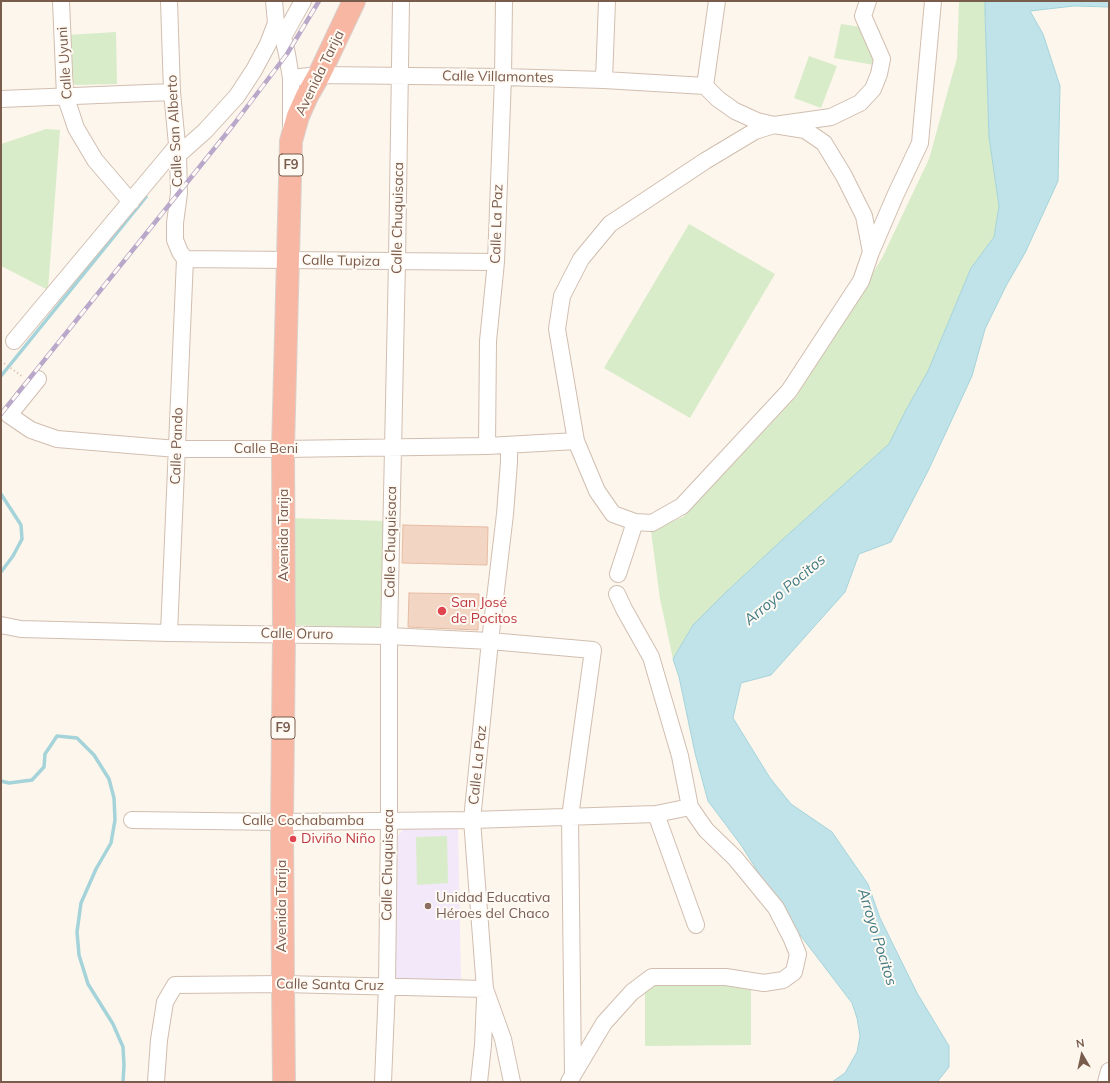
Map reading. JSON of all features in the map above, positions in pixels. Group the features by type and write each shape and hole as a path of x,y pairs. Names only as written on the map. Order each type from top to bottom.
{"highway":[{"name":"Avenida Tarija","path":"284,1082 282,984 284,634 283,449 291,141 298,116 307,96 319,75 354,1"}],"street":[{"name":"Calle Uyuni","path":"61,1 65,96 76,128 94,160 131,202"},
{"name":"Calle San Alberto","path":"169,1 172,92 179,193 175,223 175,240 185,259"},
{"path":"274,1 276,23 283,37 290,78 291,141"},
{"path":"283,37 303,1"},
{"name":"Calle Chuquisaca","path":"383,1082 387,986 389,636 401,1"},
{"name":"Calle La Paz","path":"487,446 488,341 496,262 503,77 504,1"},
{"path":"604,80 607,1"},
{"path":"717,1 705,86 718,99 734,111 757,121 805,130 824,143 844,176 864,216 871,252"},
{"path":"868,1 863,16 882,59 879,74 872,89 860,103 831,117 774,125 755,131 705,161 610,224 581,259 562,296 557,329 576,441 597,491 613,514 635,522 652,523 682,506 789,391 861,281 889,209 920,143 933,1"},
{"path":"14,341 131,202 177,150 205,131 237,96 254,70 268,44 276,23"},
{"name":"Calle Villamontes","path":"290,78 319,75 400,75 604,80 705,86"},
{"path":"1,98 172,92"},
{"name":"Calle Tupiza","path":"185,259 496,262"},
{"name":"Calle Pando","path":"169,633 185,259"},
{"name":"Calle Beni","path":"32,378 9,415 31,430 57,439 177,449 393,448 487,446 576,441"},
{"name":"Calle La Paz","path":"509,445 505,514 490,641 472,820 485,989 503,1039 512,1082"},
{"path":"618,574 635,522"},
{"path":"571,1079 604,1023 632,992 652,977 726,977 764,983 783,980 794,972 798,954 776,908 735,858 706,830 690,807 680,756 651,657 617,594"},
{"name":"Calle Oruro","path":"1,625 21,629 389,636 490,641 593,650 570,817"},
{"name":"Calle Cochabamba","path":"132,820 282,822 472,820 656,814 690,807"},
{"path":"656,814 696,926"},
{"path":"570,817 571,1079"},
{"name":"Calle Santa Cruz","path":"156,1082 159,1040 165,1002 174,985 282,984 485,989"},
{"path":"479,1082 483,1045 485,989"},
{"path":"1106,1082 1109,1071"}],"path":[{"path":"1,361 32,378"}],"shaded area":[{"name":"Unidad Educativa Héroes del Chaco","path":"458,826 461,982 398,980 395,975 398,836 404,828"}],"green space":[{"path":"959,1 985,1 989,137 999,206 994,237 971,268 928,371 889,444 725,593 693,625 673,659 660,599 651,531 683,517 796,397 882,258 929,159 957,58"},
{"path":"841,24 880,30 874,65 834,58"},
{"path":"116,32 117,84 75,85 70,80 67,35"},
{"path":"809,56 837,66 821,108 794,98"},
{"path":"46,129 60,130 48,290 1,266 1,144"},
{"path":"689,224 775,274 690,418 604,368"},
{"path":"290,518 385,521 380,626 375,628 291,625"},
{"path":"447,836 448,883 417,885 416,837"},
{"path":"751,985 751,1045 645,1046 645,986"}],"water":[{"name":"Arroyo Pocitos","path":"985,1 1109,1 1109,7 1074,6 1030,11 1043,34 1060,86 1058,181 1025,253 1006,286 985,329 972,376 928,471 891,542 859,554 845,592 771,675 741,683 733,718 770,778 791,804 832,832 868,884 880,918 917,993 949,1046 949,1067 937,1082 832,1082 845,1073 857,1052 860,1036 857,1018 852,1003 788,919 741,845 708,801 695,753 679,677 673,659 693,625 725,593 889,444 928,371 971,268 994,237 999,206 989,137"}],"building":[{"path":"403,525 488,527 487,565 402,563"},
{"path":"409,593 479,594 478,630 408,627"}],"waterway":[{"path":"1,376 146,197"},
{"path":"1,494 21,525 22,539 13,556 1,572"},
{"path":"1,781 9,783 32,780 44,767 45,754 57,736 77,738 94,755 109,779 114,798 115,820 111,843 96,869 81,903 77,932 79,955 88,984 113,1024 123,1047 123,1082"}],"railway":[{"path":"1,414 234,124 287,54 319,1"}],"place":[{"name":"San José de Pocitos","path":"442,611"},
{"name":"Diviño Niño","path":"293,839"},
{"name":"Unidad Educativa Héroes del Chaco","path":"428,906"}]}
